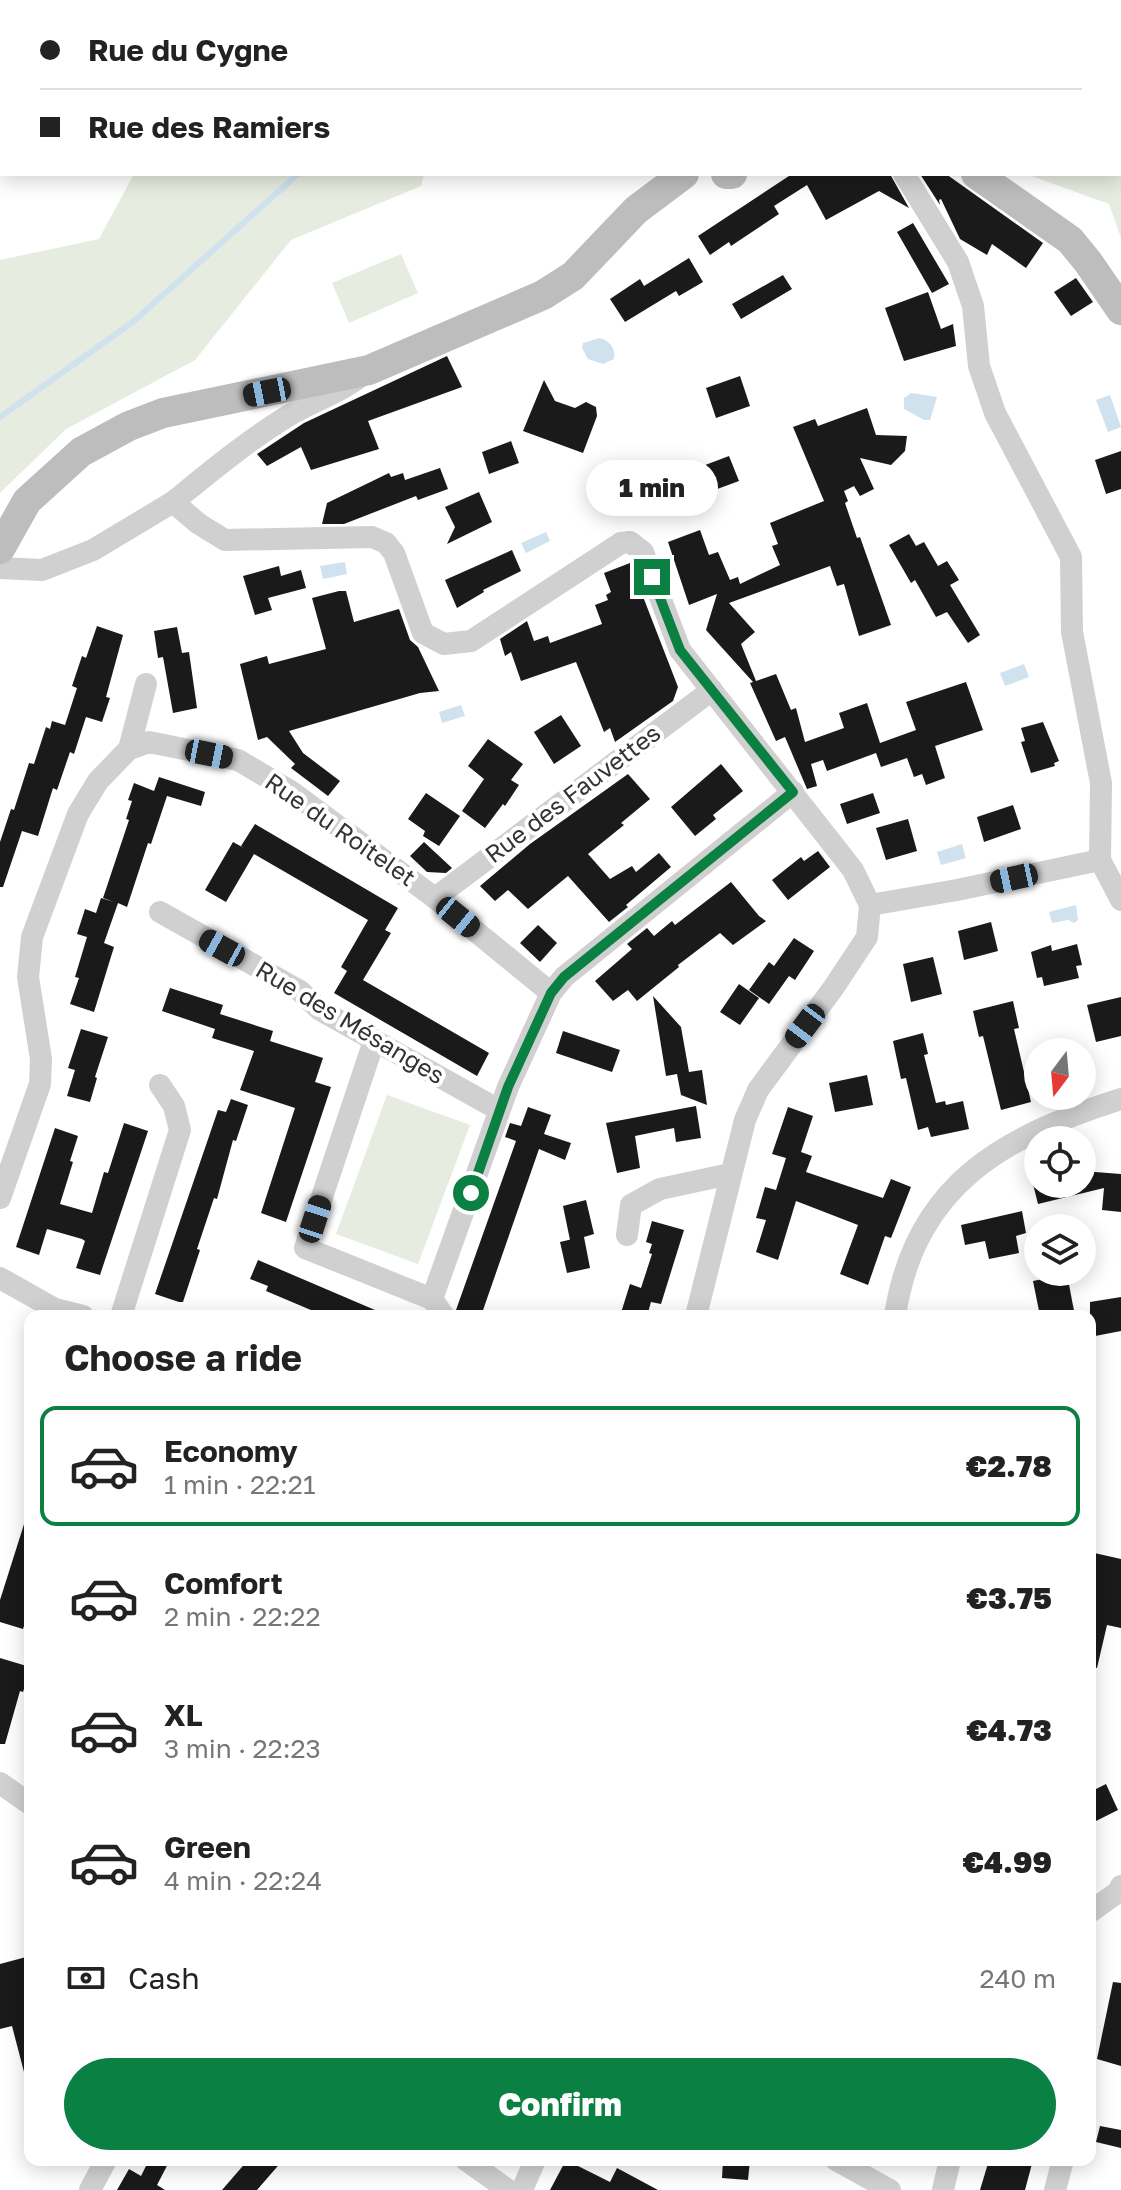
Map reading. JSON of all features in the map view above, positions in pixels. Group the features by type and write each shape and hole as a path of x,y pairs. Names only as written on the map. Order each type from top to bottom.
{"street":[{"path":"636,210 649,176"},
{"path":"0,549 27,501 81,452 129,426 163,413 369,370 543,295 588,263 636,210 681,176"},
{"path":"905,176 958,262 973,306 979,366 995,413 1071,557 1072,632 1101,783 1100,860 1121,900"},
{"path":"979,176 1070,240 1121,310"},
{"path":"0,568 42,570 93,550 173,502 243,445 292,414 347,388 369,370"},
{"path":"173,502 199,524 225,540 372,537 386,543 394,553 423,633 444,644 471,641 621,543 630,542 643,552 680,650 853,870 870,905 867,937 758,1090 745,1120 730,1174 697,1310"},
{"path":"0,1198 40,1084 41,1059 28,977 32,937 78,814 98,781 129,749 146,684"},
{"name":"Rue des Fauvettes","path":"435,898 712,690"},
{"name":"Rue du Roitelet","path":"129,749 149,742 238,760 292,792 435,898 551,993"},
{"path":"374,1041 305,1248 438,1307 499,1110 551,993 564,977 793,792"},
{"path":"870,905 1100,860"},
{"name":"Rue des Mésanges","path":"160,912 300,991 320,1010 499,1110"},
{"path":"123,1310 180,1130 174,1106 160,1085"},
{"path":"896,1310 903,1280 922,1233 954,1186 974,1168 1018,1139 1121,1099"},
{"path":"627,1235 631,1205 660,1189 730,1174"},
{"path":"0,1278 59,1310"},
{"path":"0,1783 24,1800"},
{"path":"1096,1908 1118,1892 1121,1886"},
{"path":"90,2190 103,2166"},
{"path":"474,2166 508,2190"},
{"path":"522,2190 532,2166"},
{"path":"847,2166 890,2190"},
{"path":"943,2190 949,2166"},
{"path":"1055,2190 1061,2166"}],"shaded area":[{"path":"133,176 424,176 421,186 291,240 195,360 66,429 0,493 0,260 99,239"},
{"path":"1032,176 1121,176 1121,238 1109,204"},
{"path":"401,254 418,293 349,323 332,283"},
{"path":"387,1095 470,1125 418,1264 336,1234"}],"water":[{"path":"600,338 614,352 614,359 603,364 588,359 582,348 583,343"},
{"path":"911,393 937,397 930,420 904,409 904,398"},
{"path":"1110,395 1121,427 1108,432 1096,400"},
{"path":"546,532 550,541 526,553 521,543"},
{"path":"345,562 347,574 323,579 320,566"},
{"path":"1024,664 1029,677 1005,686 1000,673"},
{"path":"461,705 465,716 442,723 439,712"},
{"path":"962,844 966,858 941,865 937,852"},
{"path":"1076,905 1078,920 1074,923 1068,920 1052,923 1049,912"}],"building":[{"path":"789,176 891,176 909,208 879,191 826,220 807,185 774,206 779,214 731,246 729,242 710,255 698,236"},
{"path":"921,176 949,176 1043,243 1026,268 992,244 987,255 960,239 941,199 940,205"},
{"path":"913,223 949,284 932,293 897,232"},
{"path":"689,258 703,282 679,296 676,291 625,322 610,299 640,279 644,286"},
{"path":"783,275 792,289 741,319 732,304"},
{"path":"1076,278 1093,302 1071,316 1054,292"},
{"path":"928,292 941,329 953,324 956,346 904,361 885,308"},
{"path":"447,356 462,387 368,421 379,449 311,470 301,447 267,466 257,454 304,423"},
{"path":"740,376 750,406 716,418 706,388"},
{"path":"544,380 555,401 575,408 586,402 596,407 597,416 583,453 523,431"},
{"path":"867,408 876,435 907,436 905,451 891,465 860,458 874,489 860,496 854,486 844,491 857,538 860,537 891,625 859,636 844,584 837,586 830,566 729,603 755,632 741,644 756,681 776,674 791,710 796,708 805,742 844,728 839,713 867,703 880,743 916,730 906,702 966,682 983,730 935,746 945,778 926,785 922,774 914,777 907,758 881,767 876,753 827,771 823,760 811,764 817,786 807,789 785,737 776,741 750,683 753,682 706,630 717,594 689,605 668,542 700,530 709,555 718,552 730,580 738,577 740,584 780,565 772,546 778,544 770,523 824,501 793,427 815,419 818,426"},
{"path":"511,441 519,463 489,474 482,452"},
{"path":"1121,451 1121,489 1106,494 1095,460"},
{"path":"729,456 739,481 701,495 692,470"},
{"path":"440,468 448,489 418,500 416,496 344,524 322,524 327,503 389,473 391,477 403,473 405,480"},
{"path":"479,492 492,522 447,544 455,527 445,507"},
{"path":"909,534 916,546 924,542 938,566 947,561 959,580 950,585 980,635 968,643 947,612 936,617 915,580 911,583 889,545"},
{"path":"512,550 521,571 483,590 457,608 445,580"},
{"path":"630,563 678,687 673,701 615,742 610,728 604,732 576,662 521,681 511,652 505,656 500,639 527,621 534,641 548,636 550,643 602,624 595,605 608,600 606,595 611,592 604,573"},
{"path":"279,566 281,576 301,570 306,588 268,598 272,610 255,615 243,576"},
{"path":"346,591 354,622 399,609 410,640 418,647 439,691 420,693 289,731 303,753 340,781 328,796 291,768 295,764 267,737 258,740 240,664 267,656 269,664 326,649 312,598"},
{"path":"97,626 123,635 102,722 86,717 74,754 70,752 57,790 53,788 38,836 22,831 3,887 0,887 0,842 11,809 14,810 29,763 34,764 46,727 50,729 52,721 65,725 77,688 72,686"},
{"path":"177,627 182,653 189,652 197,708 173,713 163,657 158,658 154,631"},
{"path":"561,715 581,746 554,764 534,732"},
{"path":"1043,722 1059,761 1054,763 1055,766 1031,773 1021,742 1025,741 1021,728"},
{"path":"488,739 523,764 511,780 519,785 485,828 462,811 484,779 468,766"},
{"path":"721,764 743,791 713,815 716,819 695,836 671,807"},
{"path":"628,774 650,799 588,854 610,879 632,866 636,872 659,853 671,867 609,922 568,876 528,909 508,890 495,901 480,886 530,844"},
{"path":"159,777 205,792 201,806 167,796 127,907 118,903 104,943 114,947 94,1012 70,1004 87,937 77,934 85,909 96,913 101,898 114,902 103,898 129,820 126,819 132,801 128,800 134,783 154,791"},
{"path":"426,793 460,816 439,846 423,836 425,831 408,819"},
{"path":"873,793 880,813 847,824 840,804"},
{"path":"1013,805 1021,829 984,842 977,817"},
{"path":"908,819 917,851 886,860 876,828"},
{"path":"255,824 398,908 385,930 391,933 363,980 489,1053 477,1076 334,993 347,971 341,967 368,920 254,854 226,902 205,890 233,842 244,848 241,846"},
{"path":"424,842 452,868 446,873 427,872 410,856"},
{"path":"818,851 830,867 788,900 772,880 801,857 804,861"},
{"path":"731,882 766,921 733,945 720,933 637,1001 628,990 613,1001 595,981 632,949 627,944 647,928 654,936 672,921 675,925"},
{"path":"991,922 998,951 964,960 958,931"},
{"path":"538,925 557,943 540,962 520,943"},
{"path":"794,938 814,951 795,980 789,976 769,1004 749,990 769,962 774,966"},
{"path":"1077,944 1082,965 1076,966 1079,978 1044,986 1042,977 1037,978 1031,952 1051,945 1052,951"},
{"path":"933,957 942,994 911,1002 903,964"},
{"path":"739,984 759,998 740,1025 720,1012"},
{"path":"170,988 223,1005 220,1014 273,1031 270,1041 323,1058 315,1082 331,1087 286,1222 261,1213 295,1108 240,1090 254,1051 212,1038 215,1029 162,1011"},
{"path":"653,996 681,1027 689,1072 702,1070 707,1105 681,1095 677,1074 666,1076"},
{"path":"1121,997 1121,1036 1096,1042 1087,1005"},
{"path":"1013,1001 1019,1028 1014,1029 1024,1072 1024,1104 1001,1110 983,1036 979,1037 973,1011"},
{"path":"81,1029 108,1037 90,1102 67,1096 75,1070 68,1068"},
{"path":"563,1031 620,1050 612,1072 556,1053"},
{"path":"923,1033 928,1054 924,1055 936,1103 945,1101 946,1105 963,1101 969,1129 931,1137 928,1127 918,1130 906,1078 901,1079 893,1041"},
{"path":"867,1075 873,1105 835,1112 829,1083"},
{"path":"231,1099 248,1105 236,1141 233,1140 217,1199 214,1198 197,1249 200,1250 183,1302 179,1302 155,1294 218,1110 226,1112"},
{"path":"696,1106 701,1138 676,1142 674,1128 635,1136 640,1168 617,1173 606,1123"},
{"path":"528,1107 551,1115 544,1134 571,1143 565,1160 539,1149 483,1310 456,1310 516,1141 505,1137 510,1123 521,1126"},
{"path":"788,1107 813,1116 801,1152 812,1156 806,1172 883,1198 891,1179 911,1187 891,1238 885,1236 868,1285 840,1274 858,1225 796,1201 778,1260 756,1252 766,1220 756,1218 765,1187 776,1190 786,1158 772,1154"},
{"path":"124,1123 148,1131 100,1275 76,1268 85,1241 82,1239 47,1229 39,1255 16,1247 55,1128 78,1136 60,1204 92,1213 104,1172 108,1173"},
{"path":"1096,1172 1121,1174 1121,1212 1102,1210 1104,1188 1096,1190"},
{"path":"1036,1198 1063,1198 1038,1204"},
{"path":"586,1200 594,1234 584,1237 590,1268 567,1273 560,1242 570,1240 563,1206"},
{"path":"1022,1211 1024,1234 1016,1236 1019,1253 989,1259 985,1241 965,1245 961,1225"},
{"path":"652,1221 684,1230 661,1304 651,1302 649,1310 622,1310 630,1284 641,1288 652,1254 649,1253 652,1244 646,1242"},
{"path":"258,1260 375,1310 311,1310 266,1291 268,1286 250,1279"},
{"path":"1034,1286 1069,1286 1074,1310 1039,1310"},
{"path":"1121,1297 1121,1331 1096,1336 1096,1310 1090,1310 1090,1302"},
{"path":"24,1524 23,1629 0,1622 0,1600"},
{"path":"1096,1553 1121,1559 1121,1628 1107,1625 1097,1668"},
{"path":"0,1658 24,1665 24,1689 20,1691 5,1744 0,1744"},
{"path":"1106,1784 1118,1810 1096,1821 1096,1789"},
{"path":"24,1958 24,2072 12,2026 0,2029 0,1964"},
{"path":"1113,1982 1121,1983 1121,2066 1097,2059"},
{"path":"1100,2126 1121,2130 1121,2148 1096,2142"},
{"path":"146,2166 167,2166 157,2185 165,2190 117,2190 129,2169 141,2176"},
{"path":"243,2166 278,2166 257,2190 222,2190"},
{"path":"563,2166 578,2166 610,2182 617,2168 658,2190 550,2190"},
{"path":"723,2166 749,2166 748,2180 722,2178"},
{"path":"987,2166 1031,2166 1025,2190 980,2190"}],"waterway":[{"path":"0,417 134,321 296,176"}],"route":[{"path":"471,1193 508,1087 551,993 564,977 793,792 680,650 652,577"}]}
